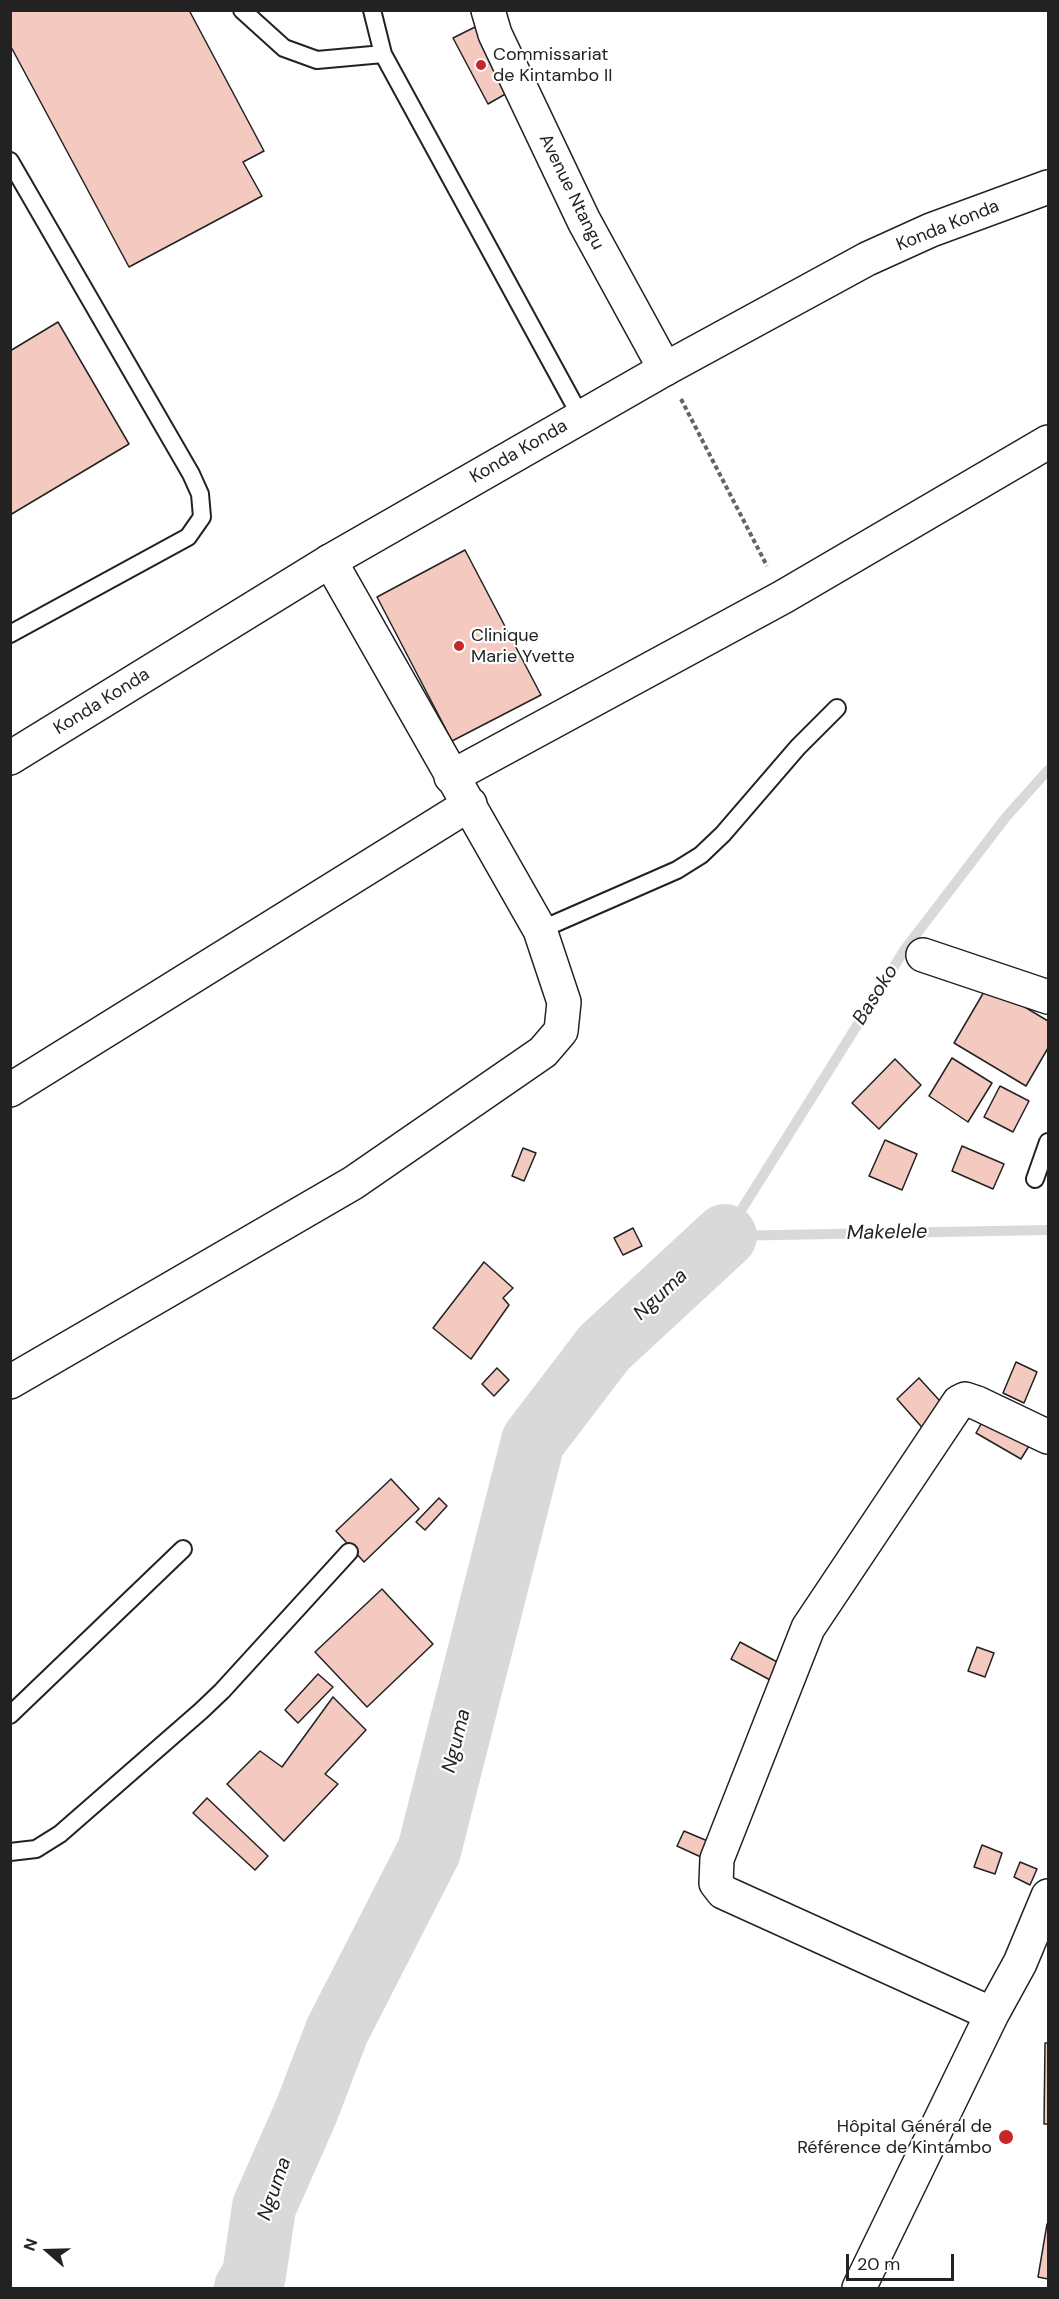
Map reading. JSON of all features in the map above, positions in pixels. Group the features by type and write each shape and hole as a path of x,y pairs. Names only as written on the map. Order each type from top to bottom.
{"street":[{"name":"Avenue Ntangu","path":"488,10 498,42 584,221 665,369"},
{"name":"Konda Konda","path":"10,758 330,561 665,369 867,259 931,230 1048,187"},
{"path":"452,777 783,597 1048,442"},
{"path":"10,1382 353,1183 543,1052 561,1031 564,1002 540,930 330,561"},
{"path":"10,1090 470,804"},
{"path":"923,955 1048,997"},
{"path":"992,2014 723,1892 716,1883 717,1859 808,1628 959,1402 965,1399 976,1403 1048,1437"},
{"path":"859,2289 992,2014 1034,1964 1048,1896"}],"lane":[{"path":"242,10 284,48 317,60 383,54"},
{"path":"372,10 383,54 581,417"},
{"path":"10,161 191,474 200,494 202,517 188,537 10,634"},
{"path":"540,930 677,870 701,855 723,834 798,747 837,708"},
{"path":"1035,1179 1048,1142"},
{"path":"10,1715 183,1549"},
{"path":"10,1852 36,1849 60,1834 192,1719 222,1690 350,1552"}],"path":[{"path":"665,369 783,597"}],"building":[{"path":"10,10 189,10 264,151 243,162 262,196 129,267 10,45"},
{"name":"Commissariat de Kintambo II","path":"475,27 509,92 488,104 453,38"},
{"path":"58,322 129,444 10,515 10,351"},
{"name":"Clinique Marie Yvette","path":"465,550 541,695 452,741 377,597"},
{"path":"988,985 1048,1021 1048,1048 1026,1086 954,1043"},
{"path":"952,1058 992,1083 968,1122 929,1096"},
{"path":"895,1059 921,1085 879,1129 852,1103"},
{"path":"1000,1086 1029,1101 1013,1132 984,1117"},
{"path":"885,1140 917,1154 902,1190 869,1176"},
{"path":"962,1146 1004,1164 993,1189 952,1171"},
{"path":"523,1148 536,1153 524,1181 512,1176"},
{"path":"633,1228 642,1246 623,1255 614,1238"},
{"path":"484,1262 513,1288 503,1298 509,1305 471,1359 433,1328"},
{"path":"1016,1362 1037,1372 1024,1403 1003,1393"},
{"path":"497,1368 509,1380 494,1396 482,1384"},
{"path":"919,1378 950,1412 927,1433 897,1399"},
{"path":"986,1415 1032,1441 1021,1459 976,1433"},
{"path":"391,1479 419,1509 364,1562 336,1531"},
{"path":"439,1498 447,1506 425,1530 416,1522"},
{"path":"382,1589 433,1644 367,1707 315,1652"},
{"path":"740,1642 781,1664 772,1681 731,1659"},
{"path":"977,1647 994,1653 985,1677 968,1671"},
{"path":"318,1674 333,1687 298,1723 285,1710"},
{"path":"333,1697 366,1730 325,1774 338,1784 284,1841 227,1784 260,1751 282,1767"},
{"path":"207,1798 268,1856 255,1870 193,1813"},
{"path":"684,1831 710,1842 703,1858 677,1846"},
{"path":"982,1845 1002,1853 995,1874 974,1867"},
{"path":"1020,1862 1037,1869 1030,1885 1014,1877"},
{"path":"1045,2043 1048,2043 1048,2124 1044,2124"},
{"path":"1048,2224 1048,2279 1038,2277"}],"waterway":[{"name":"Basoko","path":"725,1236 905,949 1006,817 1048,770"},
{"name":"Makelele","path":"725,1236 1048,1230"},
{"name":"Nguma","path":"246,2288 254,2275 264,2207 306,2112 337,2031 429,1851 533,1441 604,1348 725,1236"}],"place":[{"name":"Commissariat de Kintambo II","path":"481,65"},
{"name":"Clinique Marie Yvette","path":"459,646"},
{"name":"Hôpital Général de Référence de Kintambo","path":"1006,2137"}]}
